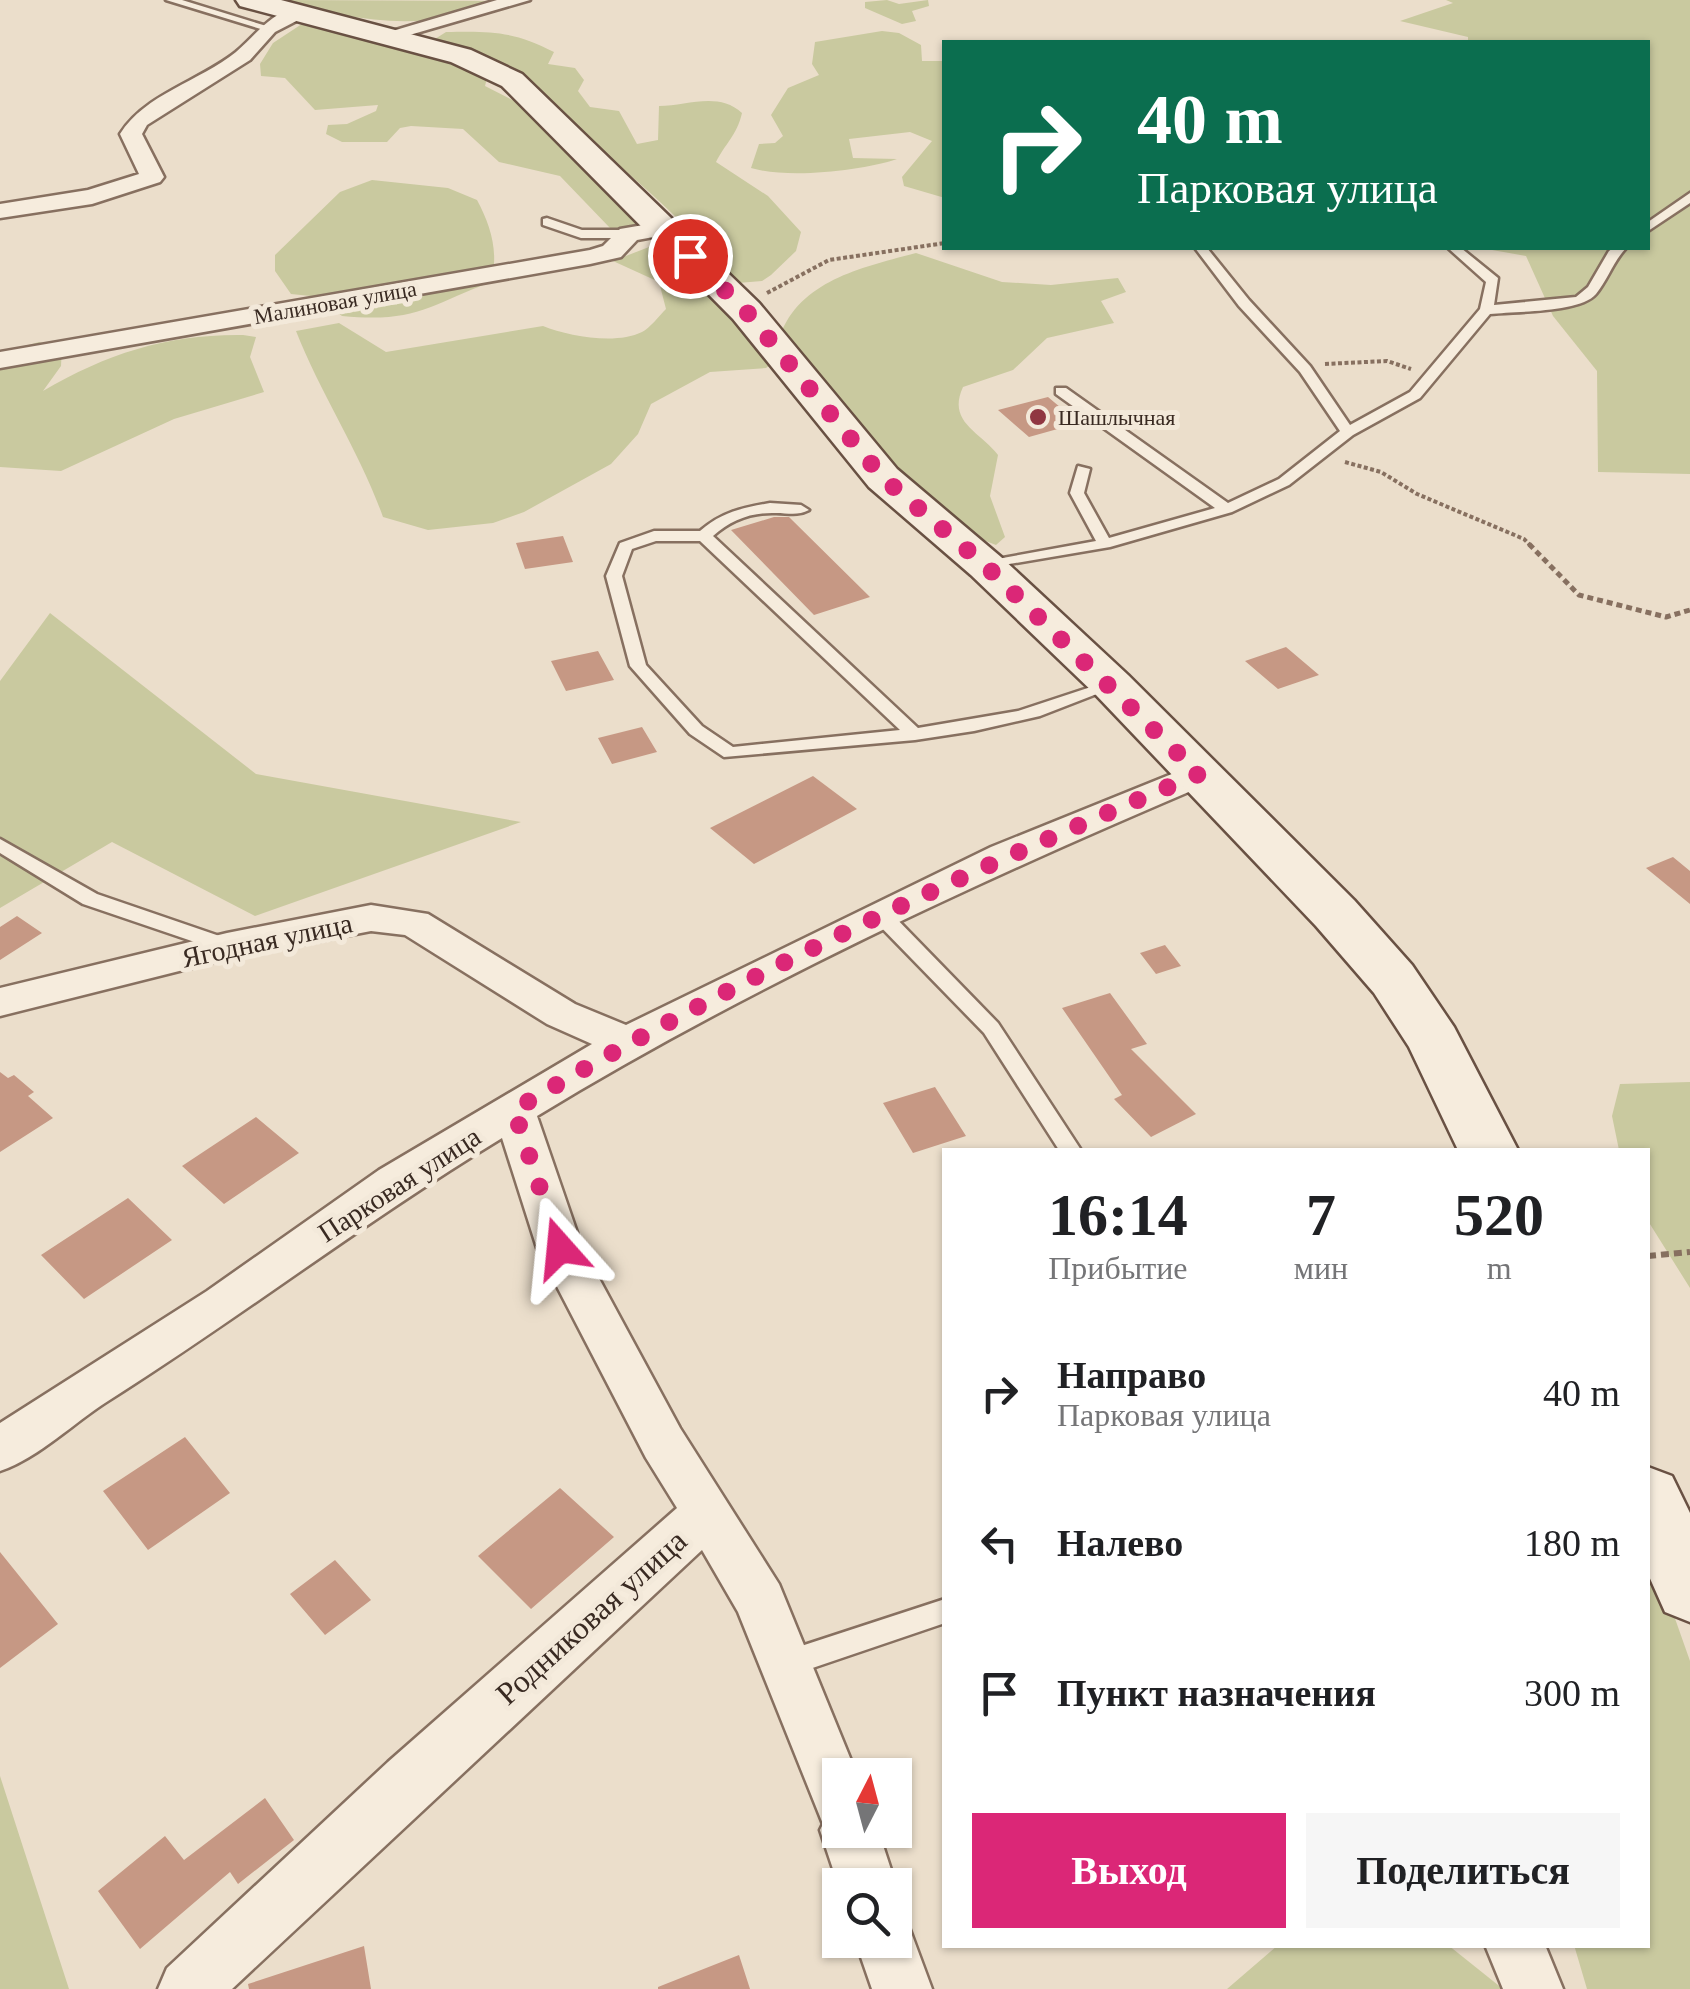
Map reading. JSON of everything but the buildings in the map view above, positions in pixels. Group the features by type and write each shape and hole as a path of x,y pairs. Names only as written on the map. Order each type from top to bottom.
{"main road":[{"path":"272,14 389,35 461,56 512,80 645,231 746,311 883,478 986,566 1112,685 1298,873 1392,979 1434,1041 1487,1148"},
{"path":"1650,1502 1690,1589"}],"street":[{"path":"389,35 520,0"},
{"path":"0,210 92,197 152,177 131,134 139,120 243,56 272,14"},
{"name":"Малиновая улица","path":"0,360 590,257 612,252 645,231"},
{"name":"Парковая улица","path":"0,1450 71,1399 222,1304 394,1182 627,1042 881,915 1199,774"},
{"name":"Ягодная улица","path":"0,1002 227,946 370,918 414,923 561,1014 627,1042"},
{"name":"Родниковая улица","path":"189,1988 408,1782 708,1512 662,1443 560,1248 514,1110"},
{"path":"708,1512 760,1601 823,1758"},
{"path":"1517,1948 1533,1989"},
{"path":"891,1958 902,1989"}],"lane":[{"path":"171,0 272,14"},
{"path":"1650,226 1690,197"},
{"path":"547,222 582,234 645,231"},
{"path":"1204,250 1244,304 1305,369 1348,432"},
{"path":"986,566 1105,544 1227,509 1284,482 1348,432 1414,395 1486,310 1494,281 1456,250"},
{"path":"1486,310 1579,301 1592,294 1610,255 1617,250"},
{"path":"1062,391 1227,509"},
{"path":"1083,469 1077,493 1105,544"},
{"path":"801,510 770,508 742,512 723,520 704,536 654,536 626,546 614,576 638,666 696,730 730,754 1012,719 1112,685"},
{"path":"704,536 915,734"},
{"path":"0,845 90,899 227,946"},
{"path":"881,915 991,1028 1069,1148"},
{"path":"786,1664 942,1611"}],"path":[{"path":"746,311 787,276 839,254 942,243"},
{"path":"1305,369 1341,361 1387,361 1431,376"},
{"path":"1322,456 1380,472 1417,494 1524,539 1578,595 1666,617 1690,610"},
{"path":"1650,1256 1690,1252"}],"green space":[{"path":"281,0 494,1 442,18 388,21"},
{"path":"887,0 899,4 928,0 929,6 912,11 916,21 902,24 865,8 865,2"},
{"path":"1446,0 1690,0 1690,474 1598,472 1597,371 1553,316 1526,256 1492,250 1650,250 1650,40 1468,40 1400,21 1453,3"},
{"path":"311,18 413,44 487,78 485,86 524,106 642,217 641,233 610,228 560,176 499,162 463,129 411,126 400,128 387,142 342,142 326,134 328,125 347,124 376,111 378,105 315,110 285,78 261,76 260,64 273,43"},
{"path":"882,31 899,33 921,45 922,61 942,61 942,197 904,186 902,177 932,141 910,132 849,139 853,158 897,159 882,163 804,173 751,168 759,144 775,143 783,136 771,115 788,88 819,75 812,64 815,42"},
{"path":"446,32 501,34 554,52 548,64 575,68 584,80 578,91 590,107 619,111 637,144 658,140 659,106 713,101 733,106 742,113 740,121 716,162 768,196 801,232 796,251 762,281 738,283 672,213 597,148 517,89 435,39"},
{"path":"372,180 448,188 477,200 492,240 491,282 420,311 387,317 342,316 320,297 291,294 275,271 275,255 340,192"},
{"path":"649,247 675,250 774,362 766,368 710,372 651,404 638,434 611,464 524,512 493,523 428,530 383,517 296,331 339,323 386,352 543,326 592,338 631,336 645,330 666,309 659,282 613,261"},
{"path":"916,253 1002,282 1051,285 1118,278 1126,292 1101,301 1114,323 1047,338 1013,370 963,387 959,399 962,418 998,455 990,496 1005,537 996,545 963,529 906,480 831,389 780,336 789,317 818,289 855,271"},
{"path":"256,337 250,357 264,392 174,419 61,471 0,467 0,353 39,342 62,348 61,366 43,391 91,366 139,348 189,338"},
{"path":"50,613 256,774 521,822 255,916 112,842 0,908 0,681"},
{"path":"1690,1082 1690,1288 1650,1224 1650,1148 1619,1148 1612,1116 1620,1084"},
{"path":"1650,1548 1690,1661 1690,1989 1587,1989 1575,1948 1650,1948"},
{"path":"0,1776 69,1989 0,1989"},
{"path":"1275,1948 1452,1948 1503,1989 1227,1989"}],"place":[{"name":"Шашлычная","path":"1038,417"}],"route":[{"path":"560,1248 514,1110 627,1042 881,915 1004,856 1199,774 986,566 883,478 811,395 746,311 690,256"}]}
